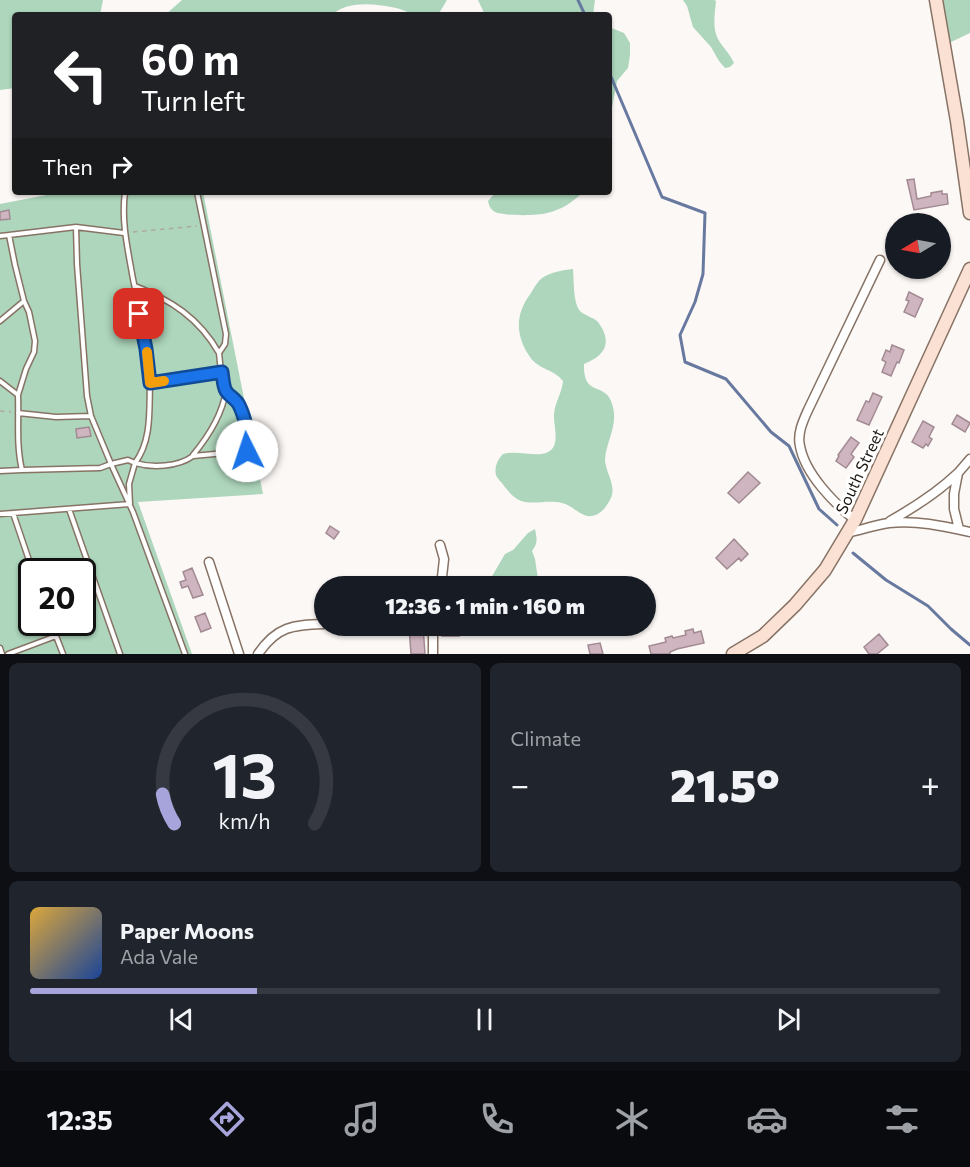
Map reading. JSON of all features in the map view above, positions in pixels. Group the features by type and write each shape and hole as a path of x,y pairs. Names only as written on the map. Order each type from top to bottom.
{"main road":[{"path":"936,0 970,213"},
{"name":"South Street","path":"734,654 763,636 795,605 825,570 855,520 970,269"}],"street":[{"path":"855,520 821,487 799,445 800,434 808,410 880,260"},
{"path":"887,523 938,491 970,459"},
{"path":"958,473 954,509 959,529"},
{"path":"847,533 887,523 908,522 928,523 970,532"},
{"path":"440,545 444,559 442,576"},
{"path":"209,562 239,654"},
{"path":"258,654 279,632 292,627 314,625"},
{"path":"433,636 433,654"}],"lane":[{"path":"125,195 124,232 146,349 150,383 148,432 129,484 130,504"},
{"path":"198,195 226,334 225,344 219,352"},
{"path":"0,236 76,227 124,232"},
{"path":"76,227 87,396 91,416 130,504 185,654"},
{"path":"9,235 35,341 34,351 20,384 18,395 19,458 22,470"},
{"path":"0,471 100,468 117,461 128,460 145,465 172,464 186,461 193,456 207,438 224,402 226,391 219,352 212,339 185,312 168,300 135,286"},
{"path":"0,321 24,301"},
{"path":"150,383 222,372"},
{"path":"0,381 18,395"},
{"path":"193,456 249,450 243,414 238,404 226,391"},
{"path":"18,413 56,417 91,416"},
{"path":"0,514 130,504"},
{"path":"69,509 120,654"},
{"path":"13,513 28,558"},
{"path":"8,654 56,636 63,654"},
{"path":"0,648 2,654"}],"path":[{"path":"124,232 204,226"},
{"path":"0,411 18,413"}],"green space":[{"path":"0,0 103,0 101,12 12,12 12,88 0,90"},
{"path":"182,0 447,0 440,12 407,12 380,5 362,4 346,7 336,12 168,12"},
{"path":"478,0 595,0 593,12 484,12"},
{"path":"683,0 716,1 715,30 718,39 734,63 730,67 725,68 711,47 693,27"},
{"path":"943,0 970,0 970,33 949,43"},
{"path":"612,28 624,33 630,43 628,68 617,81 612,107"},
{"path":"46,195 204,195 263,494 138,502 192,654 0,654 0,204"},
{"path":"493,195 579,195 557,210 542,214 521,215 495,212 488,201"},
{"path":"573,269 578,307 580,311 598,322 606,341 600,355 584,364 585,374 590,385 608,395 614,416 605,459 613,490 612,495 603,510 591,516 581,514 562,503 518,500 504,486 496,472 497,463 503,454 541,454 551,450 554,446 556,436 554,414 563,381 530,357 522,341 519,325 522,309 540,280 553,273"},
{"path":"535,529 536,541 532,551 538,576 492,576 505,554 513,550 528,533"}],"building":[{"path":"914,179 917,199 942,191 942,194 947,194 948,204 914,210 907,180"},
{"path":"9,210 10,219 0,220 0,212"},
{"path":"909,292 923,299 915,317 904,312 909,301 906,300"},
{"path":"892,345 904,350 891,376 882,372 886,362 882,360 886,350 890,352"},
{"path":"873,393 882,397 869,425 857,420 866,401 869,402"},
{"path":"957,415 970,423 965,432 952,424"},
{"path":"923,421 934,427 929,437 932,439 928,446 926,444 923,448 912,442"},
{"path":"89,427 91,436 77,438 76,429"},
{"path":"851,437 859,443 851,454 854,457 846,468 836,461"},
{"path":"748,472 760,483 739,503 728,493"},
{"path":"330,526 339,532 334,539 326,533"},
{"path":"734,539 748,554 741,561 739,558 727,569 716,558"},
{"path":"192,568 203,595 193,598 188,586 182,588 180,582 186,580 183,572"},
{"path":"205,613 211,628 201,632 195,617"},
{"path":"693,629 694,633 701,631 704,643 677,649 670,654 651,654 649,646 666,642 665,638 686,635 685,631"},
{"path":"879,634 888,645 877,654 869,654 864,647"},
{"path":"410,636 424,636 425,654 411,654"},
{"path":"600,643 603,654 590,654 588,645"}],"waterway":[{"path":"578,0 584,12"},
{"path":"612,79 662,197 705,213 703,274 695,302 680,335 685,362 726,379 771,432 789,446 819,509 837,525"},
{"path":"853,553 886,580 928,606 970,645"}],"slow traffic":[{"path":"147,352 150,383 164,381"}],"route":[{"path":"139,314 150,383 222,372 226,391 238,404 243,414 248,435 249,450 247,451"}]}
